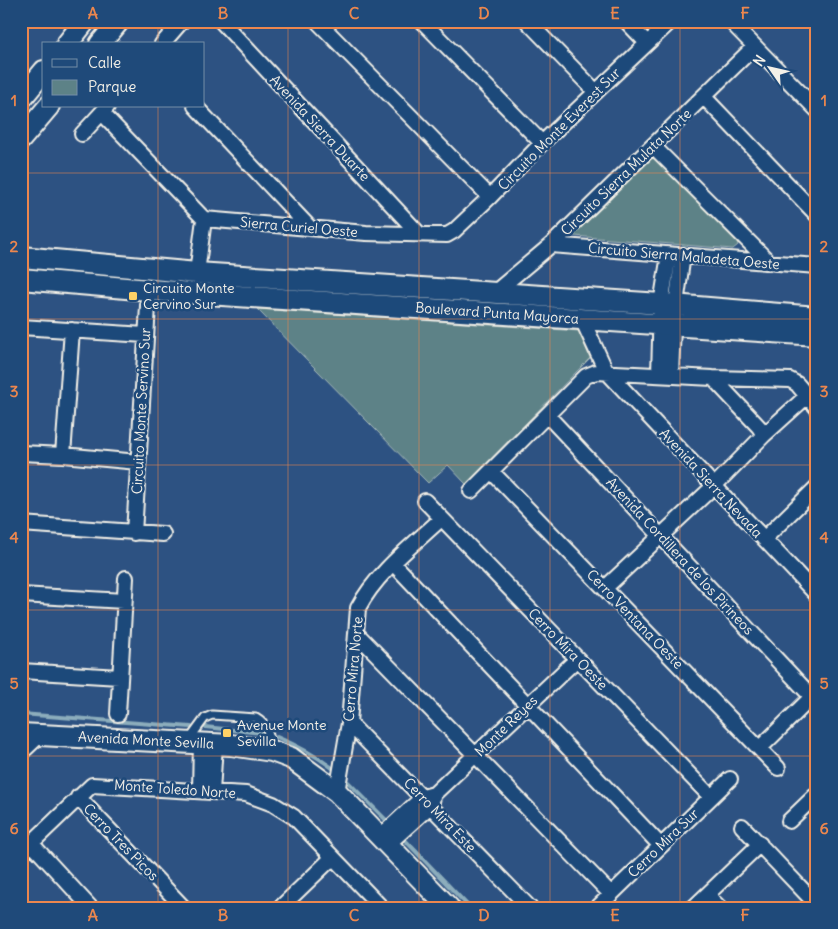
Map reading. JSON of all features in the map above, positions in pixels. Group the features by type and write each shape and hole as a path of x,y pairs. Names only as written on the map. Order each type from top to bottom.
{"street":[{"path":"68,42 85,21"},
{"path":"102,42 119,21"},
{"path":"164,42 182,21"},
{"name":"Avenida Sierra Duarte","path":"221,21 420,235"},
{"path":"317,21 490,197"},
{"path":"422,21 542,144"},
{"path":"527,21 596,92"},
{"path":"626,21 647,43"},
{"name":"Circuito Monte Everest Sur","path":"447,235 454,231 490,197 542,144 671,21"},
{"path":"734,25 817,110"},
{"name":"Circuito Sierra Mulata Norte","path":"494,293 551,245 754,47"},
{"path":"21,98 42,73"},
{"path":"704,97 817,215"},
{"path":"21,139 47,108"},
{"path":"197,108 310,228"},
{"path":"82,134 105,110 204,219 187,272 177,291"},
{"path":"654,146 768,262"},
{"name":"Sierra Curiel Oeste","path":"204,219 366,233 447,235"},
{"name":"Circuito Sierra Maladeta Oeste","path":"551,245 817,266"},
{"path":"665,375 667,325 676,255"},
{"name":"Boulevard Punta Mayorca","path":"21,257 187,272 669,304 817,317"},
{"name":"Boulevard Punta Mayorca","path":"21,279 149,290 817,336"},
{"name":"Circuito Monte Servino Sur","path":"134,533 149,290"},
{"name":"Avenida Sierra Nevada","path":"582,319 606,371 816,593"},
{"path":"21,327 145,335"},
{"path":"63,455 72,330"},
{"path":"471,491 586,376 596,372 790,380 796,384 817,408"},
{"path":"713,378 759,427 764,435"},
{"path":"605,588 806,397"},
{"name":"Avenida Cordillera de los Pirineos","path":"547,415 815,695"},
{"path":"21,453 138,462"},
{"name":"Cerro Ventana Oeste","path":"491,471 778,768"},
{"path":"764,539 817,487"},
{"name":"Cerro Mira Oeste","path":"425,501 711,796"},
{"name":"Cerro Mira Norte","path":"337,792 349,723 358,608 366,593 393,563 442,519"},
{"path":"21,524 162,534"},
{"path":"393,563 661,846"},
{"path":"118,714 126,578"},
{"path":"21,595 124,601"},
{"path":"357,634 611,894"},
{"name":"Monte Reyes","path":"385,840 577,659"},
{"path":"21,671 120,677"},
{"path":"760,748 815,695"},
{"name":"Cerro Mira Este","path":"349,723 429,799 530,908"},
{"path":"21,752 30,735"},
{"name":"Avenida Monte Sevilla","path":"30,735 201,743 272,751 291,758 337,792 449,908"},
{"path":"201,743 206,791"},
{"name":"Cerro Mira Sur","path":"597,908 730,779"},
{"name":"Monte Toledo Norte","path":"26,848 92,785 246,794 273,804 294,817 382,908"},
{"name":"Cerro Tres Picos","path":"78,797 184,908"},
{"path":"789,821 814,802"},
{"path":"742,826 817,905"},
{"path":"693,908 760,844"},
{"path":"26,848 91,908"},
{"path":"280,908 332,858"},
{"path":"707,895 720,908"}],"lane":[{"path":"201,743 205,718 212,715 256,718 262,721 267,728 272,751"}],"green space":[{"path":"653,155 738,245 733,249 574,236 572,233"},
{"path":"257,309 579,331 590,358 466,484 448,465 428,483"}],"waterway":[{"path":"21,268 52,270"},
{"path":"21,714 191,727"},
{"path":"205,727 262,733"},
{"path":"277,737 308,752 335,770"},
{"path":"348,782 387,821"},
{"path":"405,840 470,908"}],"place":[{"name":"Circuito Monte Cervino Sur","path":"133,296"},
{"name":"Avenue Monte Sevilla","path":"227,733"}]}
